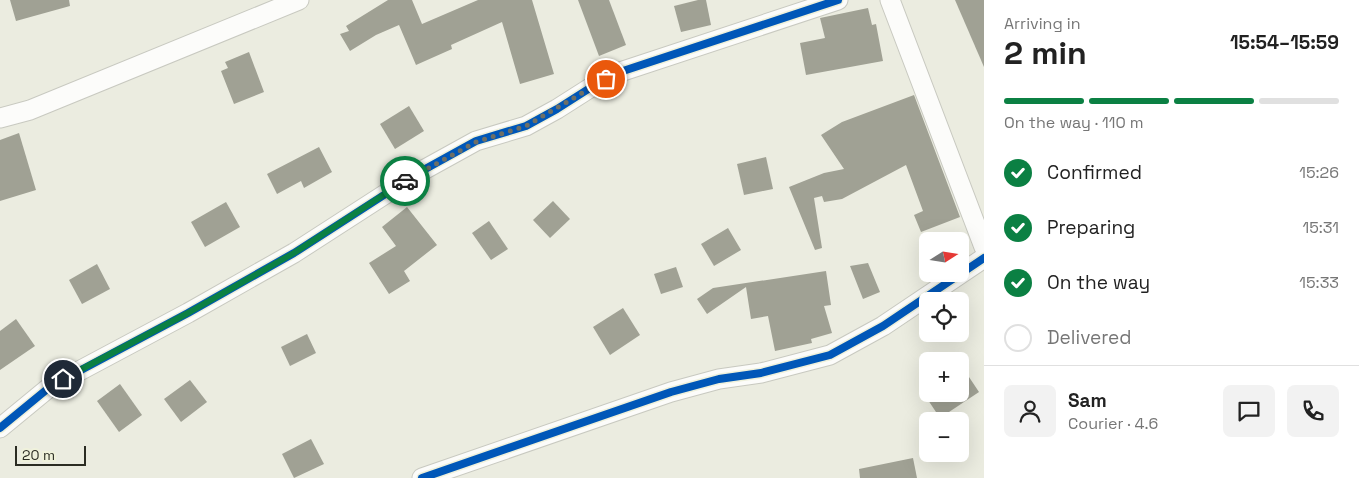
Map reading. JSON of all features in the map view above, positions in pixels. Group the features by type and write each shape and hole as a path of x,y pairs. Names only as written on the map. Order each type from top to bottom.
{"street":[{"path":"0,118 30,110 299,0"},
{"path":"0,428 51,386 188,313 294,253 449,155 476,142 526,126 623,71 838,0"},
{"path":"890,0 984,246"},
{"path":"422,478 670,392 830,355 883,326 984,258"}],"building":[{"path":"10,0 69,0 70,6 16,21"},
{"path":"388,0 412,0 422,24 478,0 532,0 554,74 520,84 502,22 451,45 452,49 416,65 399,25 376,35 350,51 340,34 349,31 346,26"},
{"path":"578,0 609,0 626,45 599,56"},
{"path":"706,0 711,25 681,32 674,6"},
{"path":"955,0 984,0 984,67"},
{"path":"868,8 872,25 876,24 883,61 806,75 800,43 825,38 820,18"},
{"path":"249,52 264,92 234,104 221,71 228,68 225,62"},
{"path":"914,95 960,217 921,232 914,215 923,211 906,165 842,199 824,202 822,196 814,198 822,248 815,250 789,187 824,173 844,169 821,135 842,122"},
{"path":"409,106 424,131 395,149 380,124"},
{"path":"19,133 36,190 0,201 0,140"},
{"path":"319,147 332,172 304,188 301,181 277,194 267,174"},
{"path":"766,157 773,189 744,195 737,164"},
{"path":"553,201 570,219 550,238 533,220"},
{"path":"226,202 240,227 205,247 191,222"},
{"path":"407,207 437,245 404,271 410,281 389,294 369,263 396,246 382,227"},
{"path":"489,221 508,249 491,260 472,233"},
{"path":"728,228 741,250 714,266 701,244"},
{"path":"868,263 880,292 863,299 850,266"},
{"path":"97,264 110,289 82,304 69,280"},
{"path":"676,267 683,287 661,294 654,274"},
{"path":"826,271 831,305 824,306 832,333 811,339 812,343 775,351 768,316 751,319 746,287 707,314 697,299 713,288"},
{"path":"623,308 640,335 610,355 593,327"},
{"path":"16,319 35,346 0,370 0,331"},
{"path":"307,334 316,353 290,366 281,347"},
{"path":"969,377 979,392 969,399"},
{"path":"190,380 207,402 181,422 164,399"},
{"path":"120,384 142,415 119,432 97,401"},
{"path":"929,402 964,402 949,412 936,412"},
{"path":"311,439 324,464 294,478 282,454"},
{"path":"913,458 917,478 860,478 859,469"}],"cycle path":[{"path":"0,428 51,386 188,313 294,253 418,173 476,141 526,126 623,71 838,0"},
{"path":"422,478 671,392 719,379 761,373 830,355 883,326 984,258"}],"way so far":[{"path":"405,181 449,155 476,142 526,126 557,110 606,79"}],"route":[{"path":"63,379 188,313 294,253 405,181"}]}
